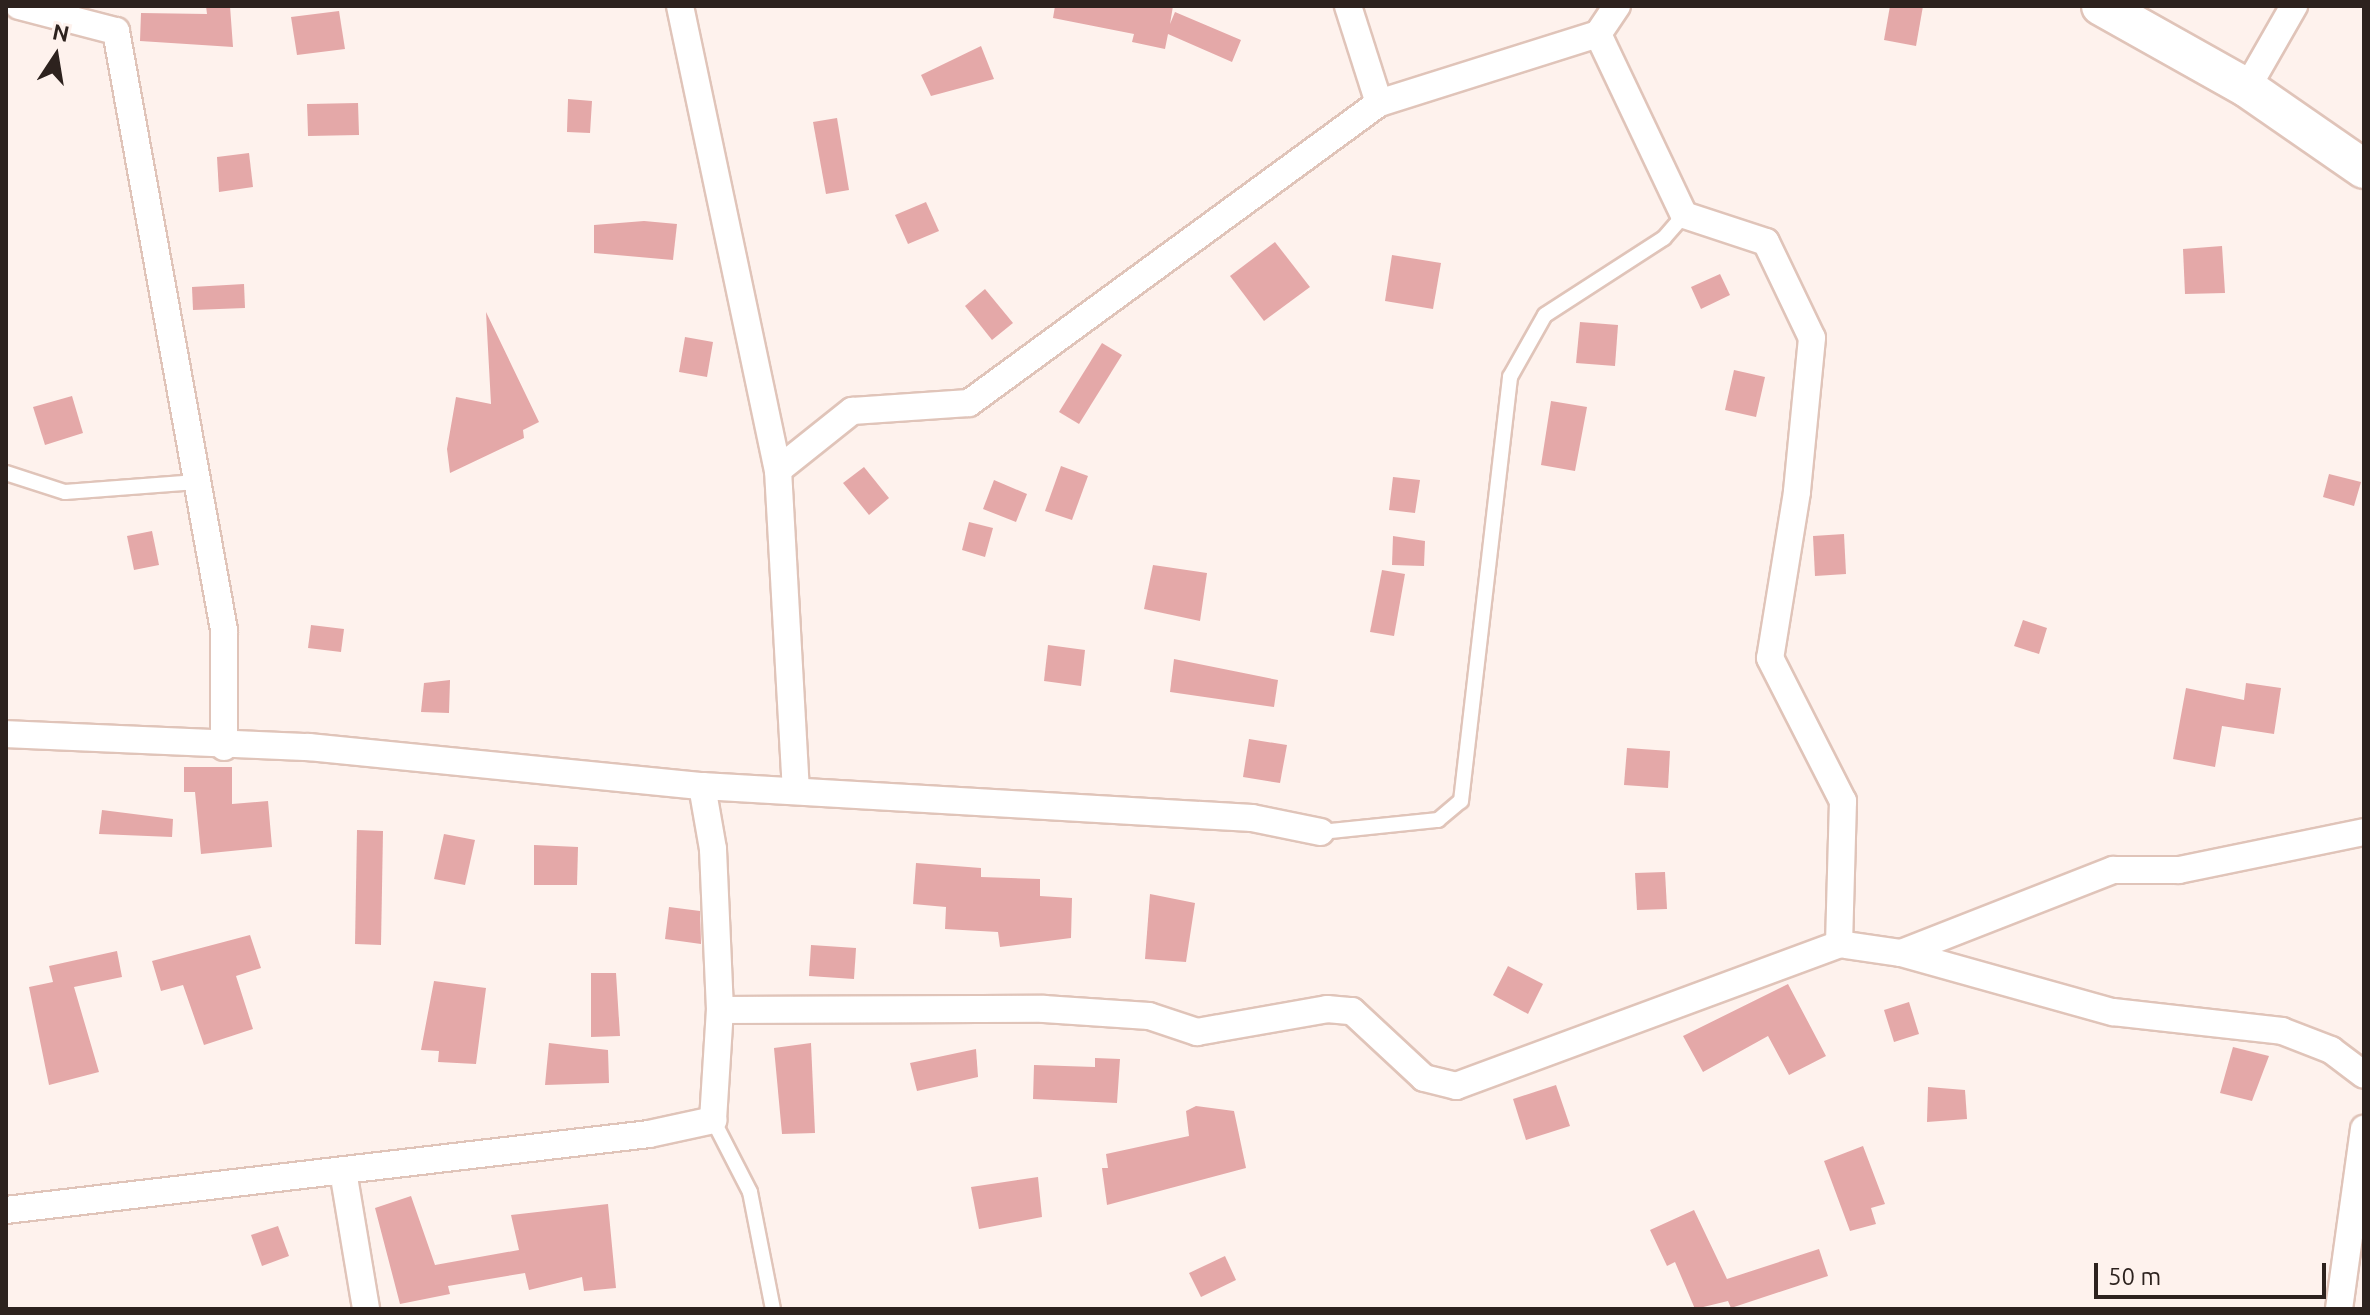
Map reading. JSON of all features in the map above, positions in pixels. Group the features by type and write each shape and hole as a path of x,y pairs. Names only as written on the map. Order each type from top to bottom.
{"street":[{"path":"19,6 116,31 224,630 224,747"},
{"path":"680,6 778,470 796,789"},
{"path":"1348,6 1379,103"},
{"path":"778,470 852,411 969,403 1379,103 1598,34 1617,6"},
{"path":"2101,6 2247,88 2364,169"},
{"path":"2247,88 2294,6"},
{"path":"1598,34 1684,215 1766,242 1812,338 1797,492 1770,658 1843,801 1839,944"},
{"path":"6,734 224,747 309,747 702,786 796,789 1252,818 1321,832"},
{"path":"6,1210 649,1134 713,1120 720,1010 713,849 702,786"},
{"path":"1901,953 2113,870 2179,870 2364,832"},
{"path":"720,1010 1044,1009 1149,1016 1197,1032 1327,1009 1352,1011 1424,1078 1456,1086 1839,944 1901,953 2113,1012 2282,1031 2331,1050 2364,1075"},
{"path":"2339,1309 2364,1129"},
{"path":"343,1171 366,1309"}],"lane":[{"path":"1321,832 1438,820 1461,801 1510,377 1545,315 1664,238 1684,215"},
{"path":"6,473 65,492 197,482"},
{"path":"713,1120 750,1192 773,1309"}],"building":[{"path":"206,6 230,6 233,47 140,41 141,13 207,14"},
{"path":"1055,6 1173,6 1170,24 1175,12 1241,40 1232,62 1168,34 1165,49 1132,42 1134,34 1053,18"},
{"path":"1890,6 1923,6 1916,46 1884,40"},
{"path":"339,11 345,49 297,55 291,17"},
{"path":"981,46 994,79 931,96 921,75"},
{"path":"568,99 592,101 590,133 567,132"},
{"path":"358,103 359,135 308,136 307,104"},
{"path":"837,118 849,190 826,194 813,122"},
{"path":"249,153 253,187 219,192 217,157"},
{"path":"926,202 939,231 908,244 895,215"},
{"path":"644,221 677,224 673,260 594,253 594,225"},
{"path":"1275,242 1310,287 1264,321 1230,276"},
{"path":"2222,246 2225,293 2185,294 2183,249"},
{"path":"1392,255 1441,263 1433,309 1385,301"},
{"path":"1720,274 1730,295 1701,309 1691,287"},
{"path":"244,284 245,308 193,310 192,287"},
{"path":"985,289 1013,323 992,340 965,306"},
{"path":"486,312 539,422 523,430 524,438 450,473 447,449 456,397 491,404"},
{"path":"1580,322 1618,325 1615,366 1576,363"},
{"path":"685,337 713,342 707,377 679,372"},
{"path":"1102,343 1122,355 1079,424 1059,412"},
{"path":"1734,370 1765,377 1756,417 1725,410"},
{"path":"72,396 83,433 45,445 33,407"},
{"path":"1551,401 1587,407 1575,471 1541,465"},
{"path":"1061,466 1088,476 1072,520 1045,511"},
{"path":"864,467 889,498 869,515 843,483"},
{"path":"2329,474 2361,482 2354,506 2323,497"},
{"path":"1393,477 1420,480 1415,513 1389,510"},
{"path":"994,480 1027,494 1016,522 983,509"},
{"path":"969,522 993,528 985,557 962,550"},
{"path":"152,531 159,565 134,570 127,536"},
{"path":"1844,534 1846,574 1815,576 1813,536"},
{"path":"1393,536 1425,541 1424,566 1392,565"},
{"path":"1153,565 1207,573 1200,621 1144,609"},
{"path":"1382,570 1405,574 1394,636 1370,632"},
{"path":"2023,620 2047,628 2039,654 2014,646"},
{"path":"311,625 344,629 341,652 308,648"},
{"path":"1048,645 1085,650 1081,686 1044,681"},
{"path":"1174,659 1278,680 1274,707 1170,692"},
{"path":"450,680 449,713 421,712 424,683"},
{"path":"2246,683 2281,688 2274,734 2222,726 2215,767 2173,759 2186,688 2244,700"},
{"path":"1249,739 1287,745 1280,783 1243,777"},
{"path":"1627,748 1670,751 1668,788 1624,785"},
{"path":"184,767 232,767 232,804 268,801 272,847 201,854 195,792 184,792"},
{"path":"102,810 173,819 172,837 99,834"},
{"path":"357,830 383,831 381,945 355,944"},
{"path":"444,834 475,840 465,885 434,879"},
{"path":"534,845 578,847 577,885 534,885"},
{"path":"916,863 981,868 981,877 1040,879 1040,896 1072,898 1071,938 1000,947 998,932 945,929 946,907 913,904"},
{"path":"1665,872 1667,909 1637,910 1635,873"},
{"path":"1150,894 1195,903 1186,962 1145,959"},
{"path":"669,907 700,911 701,944 665,939"},
{"path":"250,935 261,968 236,976 253,1029 204,1045 183,985 161,991 152,961"},
{"path":"811,945 856,948 854,979 809,976"},
{"path":"117,951 122,977 74,987 99,1072 49,1085 29,987 53,982 49,966"},
{"path":"1508,966 1543,984 1528,1014 1493,995"},
{"path":"591,973 616,973 620,1036 591,1037"},
{"path":"434,981 486,988 476,1064 438,1062 439,1051 421,1050"},
{"path":"1788,984 1826,1056 1789,1075 1768,1036 1703,1072 1683,1036"},
{"path":"1909,1002 1919,1034 1894,1042 1884,1010"},
{"path":"549,1043 608,1050 609,1083 545,1085"},
{"path":"811,1043 815,1133 782,1134 774,1048"},
{"path":"2233,1047 2269,1056 2252,1101 2220,1093"},
{"path":"976,1049 978,1077 917,1091 910,1063"},
{"path":"1095,1058 1120,1059 1117,1103 1033,1099 1034,1065 1095,1067"},
{"path":"1556,1085 1570,1126 1526,1140 1513,1099"},
{"path":"1928,1087 1965,1090 1967,1119 1927,1122"},
{"path":"1196,1106 1234,1111 1246,1168 1107,1205 1102,1168 1108,1168 1106,1154 1189,1136 1186,1111"},
{"path":"1863,1146 1885,1204 1871,1208 1876,1224 1850,1231 1824,1161"},
{"path":"1038,1177 1042,1217 979,1229 971,1187"},
{"path":"411,1196 435,1265 519,1250 511,1215 608,1204 616,1288 584,1291 582,1277 529,1290 525,1273 448,1286 450,1294 400,1304 375,1208"},
{"path":"1694,1210 1727,1279 1819,1249 1828,1276 1731,1308 1728,1301 1695,1309 1675,1262 1667,1266 1650,1230"},
{"path":"278,1226 289,1256 262,1266 251,1235"},
{"path":"1225,1256 1236,1280 1201,1297 1189,1273"}]}
